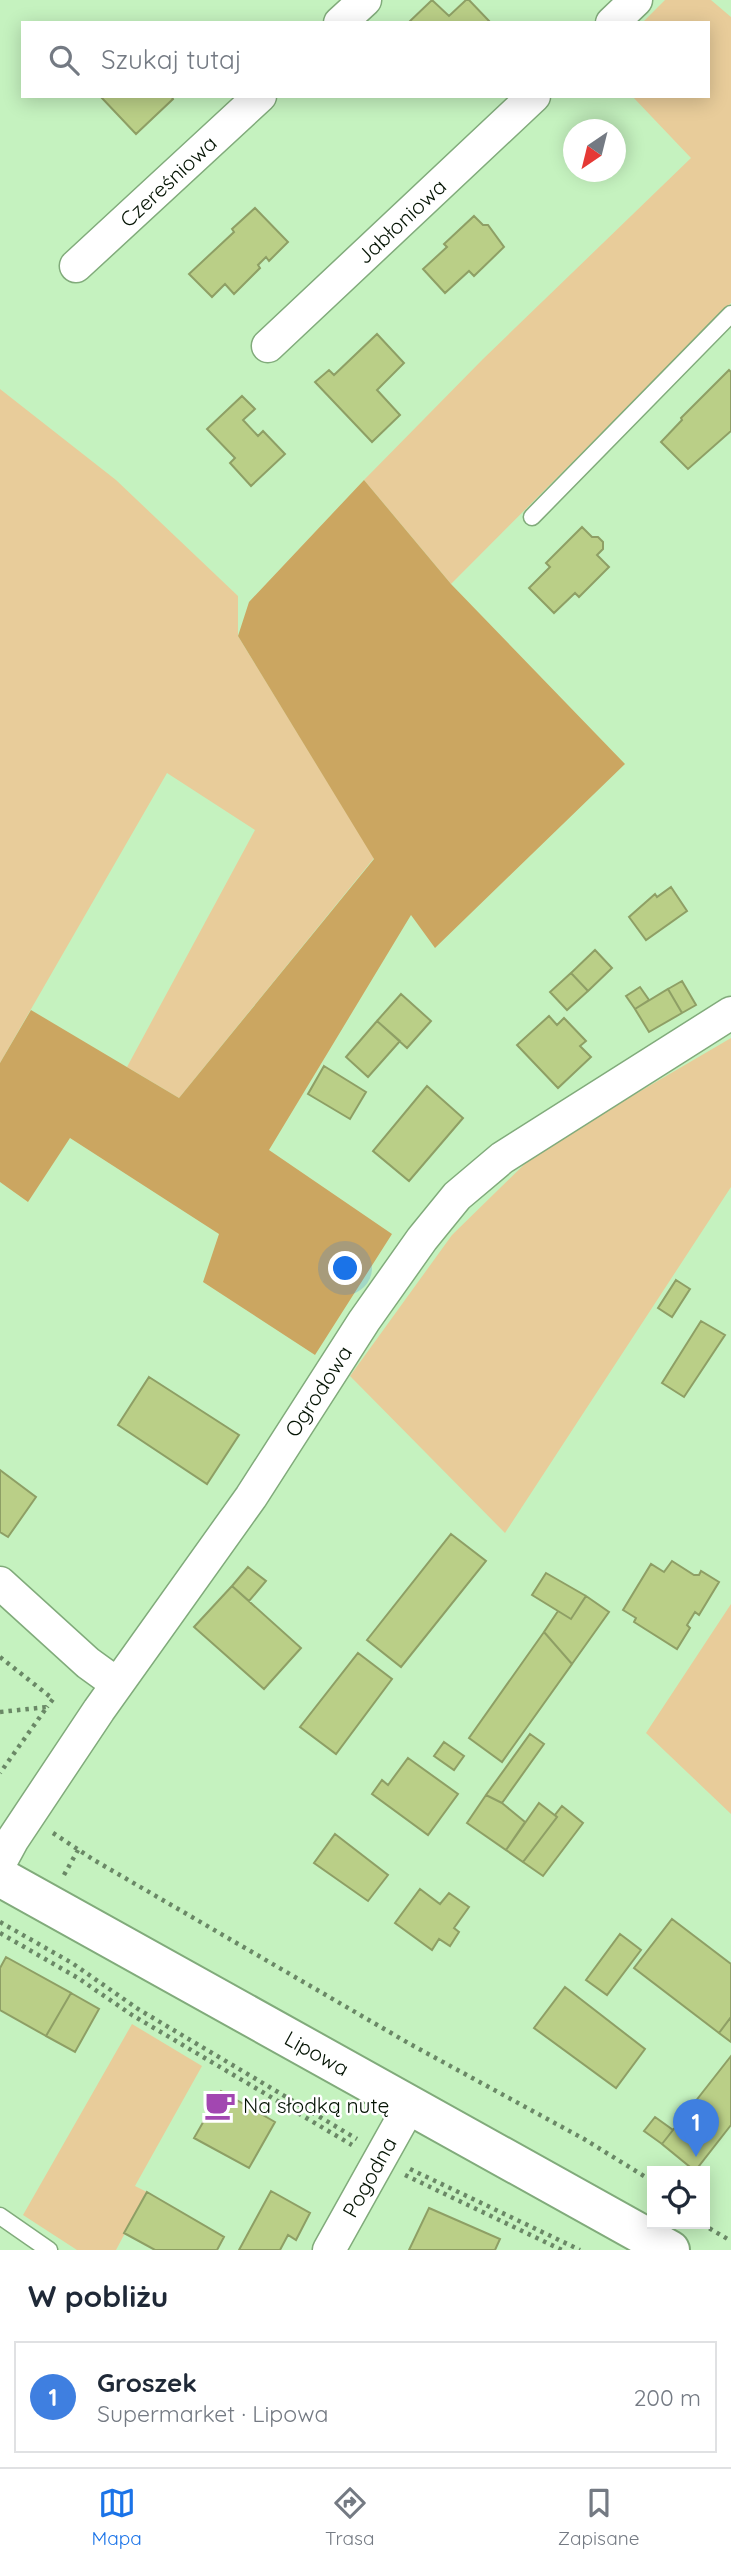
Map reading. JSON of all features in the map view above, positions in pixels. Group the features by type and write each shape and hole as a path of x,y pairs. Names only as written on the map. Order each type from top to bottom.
{"street":[{"path":"342,21 365,0"},
{"path":"614,21 636,0"},
{"name":"Czereśniowa","path":"76,266 258,98"},
{"name":"Jabłoniowa","path":"268,346 532,98"},
{"name":"Ogrodowa","path":"0,1863 28,1816 117,1684 251,1497 364,1321 422,1239 457,1196 502,1158 731,1013"},
{"path":"0,1583 88,1662 117,1684"},
{"name":"Lipowa","path":"0,1877 410,2105 657,2247"},
{"name":"Pogodna","path":"329,2250 410,2105"}],"lane":[{"path":"532,517 731,314"},
{"path":"0,2216 49,2250"}],"path":[{"path":"0,1657 53,1699 0,1773"},
{"path":"0,1712 47,1707"},
{"path":"28,1816 94,1860 410,2044 584,2139 647,2178"},
{"path":"0,1922 72,1963 138,2009 432,2189 562,2250"},
{"path":"0,1933 78,1978 132,2015 380,2155 580,2250"},
{"path":"710,2229 731,2241"}],"shaded area":[{"path":"665,0 711,0 731,17 731,303 451,584 364,480 483,359 691,158 634,98 710,98 710,21 644,21"},
{"path":"0,389 116,480 238,596 238,636 374,858 179,1098 127,1067 255,830 167,773 0,1063"},
{"path":"364,480 451,584 625,764 435,948 411,915 269,1150 392,1234 315,1355 203,1282 219,1234 70,1138 28,1202 0,1182 0,1063 31,1010 179,1098 374,859 238,636 249,602"},
{"path":"731,1038 731,1187 505,1533 350,1376 452,1235 538,1151"},
{"path":"731,1604 731,1814 646,1733"},
{"path":"132,2024 202,2066 135,2186 147,2192 116,2250 77,2250 23,2215"}],"building":[{"path":"432,0 449,16 469,0 489,21 410,21"},
{"path":"102,98 172,98 173,99 136,134"},
{"path":"255,208 288,242 269,261 266,257 258,265 260,268 234,294 225,284 212,297 189,274 234,232 232,229"},
{"path":"474,216 483,225 488,225 504,247 474,276 469,271 445,293 423,269 447,247 444,244"},
{"path":"377,334 404,363 377,390 400,415 372,442 315,382 329,370 334,375"},
{"path":"729,370 731,431 688,469 661,442"},
{"path":"242,396 255,409 243,420 258,436 263,431 285,454 251,486 230,463 235,458 207,429"},
{"path":"582,527 592,537 598,537 603,542 603,549 597,555 609,567 579,597 575,593 554,613 529,588 550,567 546,563"},
{"path":"671,887 687,911 646,940 629,917 655,894 657,897"},
{"path":"595,950 612,968 588,991 571,973"},
{"path":"571,973 588,991 567,1010 550,992"},
{"path":"682,981 696,1005 682,1013 668,989"},
{"path":"640,987 649,1000 635,1009 626,996"},
{"path":"668,989 682,1013 649,1032 635,1009"},
{"path":"401,994 431,1021 407,1048 377,1021"},
{"path":"549,1016 557,1025 564,1018 586,1041 580,1046 591,1057 558,1088 517,1045"},
{"path":"377,1021 400,1041 368,1077 346,1057"},
{"path":"324,1066 366,1092 350,1119 308,1094"},
{"path":"427,1086 463,1118 409,1181 373,1151"},
{"path":"676,1280 690,1289 672,1317 658,1308"},
{"path":"701,1321 725,1335 684,1397 662,1383"},
{"path":"149,1377 239,1435 207,1484 118,1425"},
{"path":"0,1470 36,1497 8,1537 0,1532"},
{"path":"451,1534 486,1561 401,1667 367,1640"},
{"path":"672,1561 694,1575 699,1575 701,1571 719,1582 699,1615 695,1612 687,1625 690,1628 677,1649 634,1622 636,1618 623,1610 651,1564 664,1572"},
{"path":"248,1567 266,1581 249,1601 232,1586"},
{"path":"546,1573 586,1596 571,1619 532,1595"},
{"path":"232,1586 301,1648 264,1689 194,1627"},
{"path":"586,1596 609,1612 572,1664 544,1632 558,1611 571,1619"},
{"path":"544,1632 572,1664 502,1762 469,1738"},
{"path":"358,1653 392,1679 336,1754 300,1727"},
{"path":"530,1734 544,1744 502,1803 486,1795"},
{"path":"444,1742 464,1756 454,1770 434,1756"},
{"path":"408,1758 458,1794 428,1835 372,1794 382,1780 388,1785"},
{"path":"486,1795 502,1803 525,1822 506,1850 467,1823"},
{"path":"539,1803 557,1817 523,1862 506,1850"},
{"path":"562,1806 583,1823 543,1876 523,1862 557,1817 555,1815"},
{"path":"335,1834 388,1875 368,1901 314,1863"},
{"path":"420,1889 440,1904 449,1893 469,1907 454,1928 459,1932 450,1946 439,1939 432,1950 395,1923"},
{"path":"672,1919 731,1964 731,2017 719,2033 634,1968"},
{"path":"620,1934 641,1950 607,1995 586,1980"},
{"path":"6,1957 71,1993 46,2036 0,2010 0,1968"},
{"path":"565,1987 645,2049 616,2088 534,2028"},
{"path":"71,1993 99,2009 75,2052 46,2036"},
{"path":"731,2017 731,2042 719,2033"},
{"path":"731,2056 731,2125 699,2166 689,2166 662,2144"},
{"path":"221,2091 275,2122 249,2168 194,2138"},
{"path":"655,2117 673,2130 662,2144 644,2131"},
{"path":"271,2191 310,2213 296,2240 288,2235 280,2250 239,2250"},
{"path":"147,2192 224,2237 217,2250 155,2250 124,2233"},
{"path":"429,2208 500,2239 495,2250 409,2250"}],"place":[{"name":"Na słodką nutę","path":"220,2105"},
{"name":"Groszek","path":"696,2157"}]}
